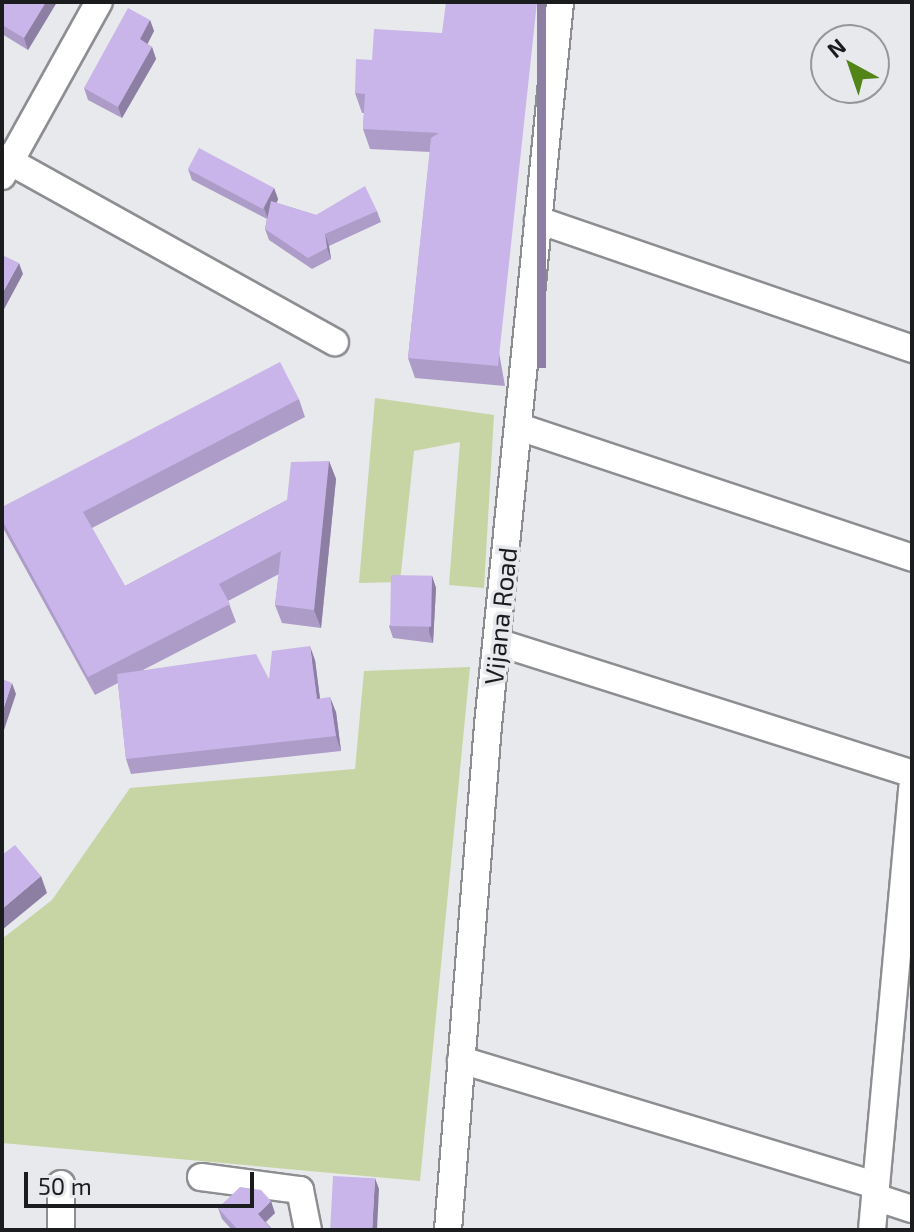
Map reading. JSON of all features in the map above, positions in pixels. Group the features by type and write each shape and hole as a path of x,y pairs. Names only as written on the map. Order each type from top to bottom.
{"street":[{"path":"99,2 5,165 335,342"},
{"name":"Vijana Road","path":"448,1230 497,642 560,2"},
{"path":"538,220 912,349"},
{"path":"519,427 912,558"},
{"path":"497,642 912,774"},
{"path":"872,1230 912,787"},
{"path":"461,1060 875,1191 912,1209"},
{"path":"201,1177 300,1190 308,1230"},
{"path":"61,1184 61,1230"}],"green space":[{"path":"375,398 494,415 484,588 449,585 460,442 414,451 400,582 359,583"},
{"path":"470,667 420,1181 2,1143 2,939 52,900 130,788 355,769 364,671"}],"building":[{"path":"2,2 46,2 24,38 2,25"},
{"path":"446,2 537,2 498,366 408,358 431,138 439,133 363,129 365,94 355,93 356,59 372,60 374,29 442,33"},
{"path":"128,8 150,20 140,39 152,47 118,107 84,88"},
{"path":"199,148 274,188 263,209 188,169"},
{"path":"365,186 377,211 325,234 327,248 308,258 265,229 271,201 316,215"},
{"path":"2,255 19,263 2,294"},
{"path":"280,362 299,399 83,512 125,586 287,500 291,462 329,461 314,610 275,605 281,551 219,584 230,604 88,677 2,520 2,507"},
{"path":"391,575 432,576 431,627 390,626"},
{"path":"310,646 317,699 330,697 336,736 126,759 117,674 256,654 269,679 272,651"},
{"path":"2,679 12,683 2,713"},
{"path":"15,845 41,876 2,909 2,855"},
{"path":"333,1176 375,1178 372,1230 330,1230"},
{"path":"240,1187 261,1190 271,1201 258,1214 272,1230 238,1230 218,1208"}]}
